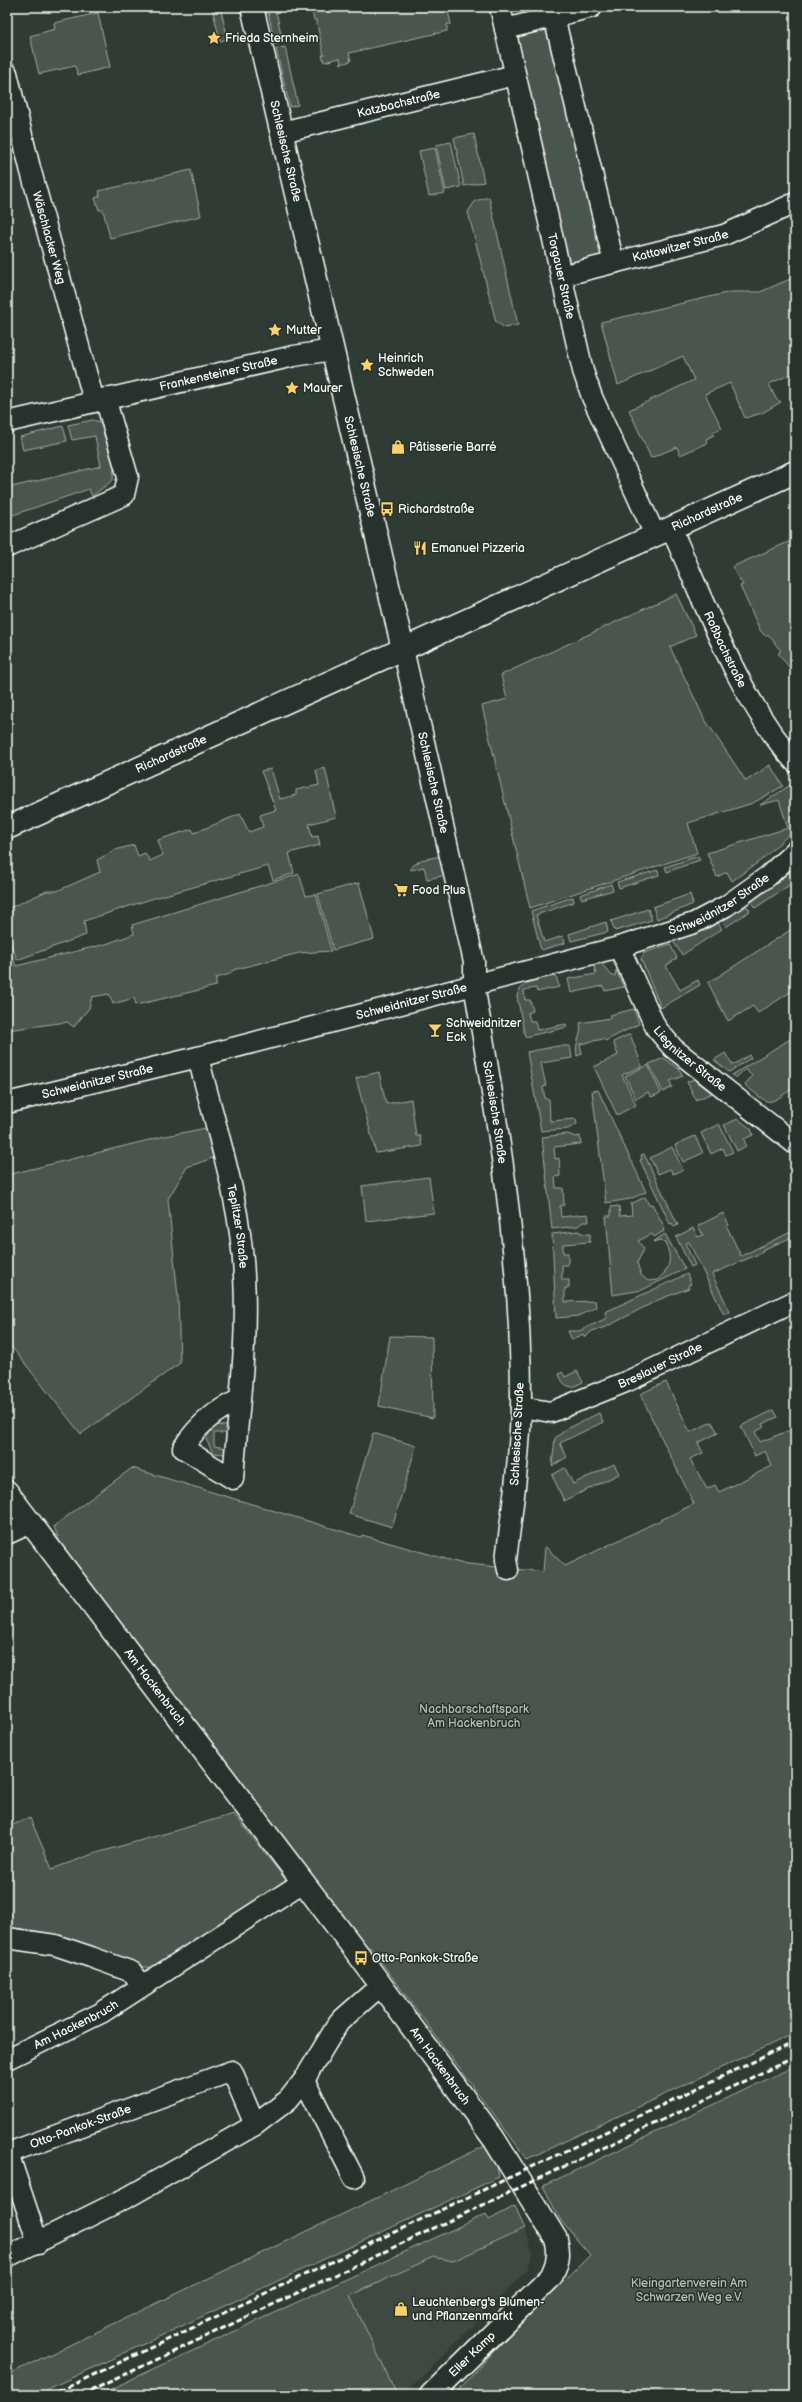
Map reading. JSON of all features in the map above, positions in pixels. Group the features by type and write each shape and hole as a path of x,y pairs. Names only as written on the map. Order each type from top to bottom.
{"street":[{"name":"Schlesische Straße","path":"252,7 403,649 474,962 474,985 503,1158 518,1326 520,1407 506,1560 508,1570"},
{"name":"Torgauer Straße","path":"500,7 583,371 592,397 663,531"},
{"path":"505,29 592,7"},
{"path":"554,17 614,263"},
{"name":"Wäschlacker Weg","path":"7,73 30,168 99,400"},
{"name":"Katzbachstraße","path":"282,132 515,75"},
{"name":"Kattowitzer Straße","path":"561,276 724,235 795,203"},
{"name":"Frankensteiner Straße","path":"7,422 294,356 332,350"},
{"path":"7,546 124,495 128,477 99,400"},
{"name":"Richardstraße","path":"7,828 795,472"},
{"name":"Roßbachstraße","path":"663,531 737,674 769,728 795,762"},
{"name":"Schweidnitzer Straße","path":"7,1103 198,1057 509,975 619,948 694,923 726,906 768,876 795,851"},
{"name":"Liegnitzer Straße","path":"619,948 656,1028 673,1048 795,1144"},
{"name":"Teplitzer Straße","path":"198,1057 236,1208 244,1268 244,1346 239,1400"},
{"name":"Breslauer Straße","path":"520,1407 551,1412 628,1381 795,1301"},
{"name":"Am Hackenbruch","path":"7,1492 303,1882 507,2158 556,2239 559,2250 558,2259"},
{"path":"7,1534 31,1523"},
{"name":"Am Hackenbruch","path":"7,2059 101,2013 303,1882"},
{"path":"7,1938 55,1945 91,1957 132,1972 142,1985"},
{"path":"7,2257 130,2196 255,2125 288,2100 304,2080 339,2022 380,1986"},
{"name":"Otto-Pankok-Straße","path":"38,2242 8,2153 232,2071 255,2125"},
{"path":"304,2080 354,2178"},
{"name":"Eller Kamp","path":"431,2395 551,2277 558,2259"}],"shaded area":[{"path":"525,2228 533,2254 527,2270 404,2395 397,2395 350,2296 433,2257 453,2261"}],"green space":[{"path":"212,7 220,7 228,39 220,41"},
{"path":"267,7 275,7 283,42 275,44"},
{"path":"311,7 439,7 440,12 448,11 451,24 447,24 447,31 349,53 351,61 341,64 340,58 324,62 322,55 324,55 316,20 314,20"},
{"path":"98,13 110,67 78,75 75,66 39,74 30,36 55,29 54,23"},
{"path":"550,27 604,253 602,258 566,265 517,37 521,33"},
{"path":"285,47 298,105 290,107 276,49"},
{"path":"474,134 484,182 464,186 454,138"},
{"path":"451,142 461,187 446,190 436,145"},
{"path":"435,148 445,193 429,196 419,151"},
{"path":"191,170 201,216 110,238 103,210 99,210 95,198 100,196 99,191"},
{"path":"489,197 518,325 505,328 496,322 468,212 475,201"},
{"path":"795,277 795,381 791,374 769,384 776,399 781,402 762,413 745,418 730,383 705,394 722,428 713,432 714,435 706,439 708,443 680,455 677,447 651,458 629,410 694,380 683,356 618,385 601,322 731,292 760,292"},
{"path":"93,420 100,422 114,466 113,480 92,496 89,489 7,517 7,488 101,466 95,436 72,440 68,425"},
{"path":"63,426 67,441 23,450 20,437"},
{"path":"795,539 795,668 792,664 789,667 778,653 781,651 768,634 765,636 760,630 740,586 743,585 732,567"},
{"path":"676,594 696,635 670,647 704,718 746,781 770,765 783,786 753,803 688,823 697,853 530,908 482,706 507,699 501,675"},
{"path":"325,768 336,817 309,824 312,837 318,836 320,845 289,853 294,873 273,880 268,866 151,899 84,921 86,935 17,960 7,935 7,909 47,891 57,891 100,872 97,860 115,850 134,845 138,856 145,853 150,861 163,855 158,840 192,829 194,833 240,814 249,832 263,827 260,815 276,810 261,771 271,769 280,799 296,795 296,790 319,785 316,770"},
{"path":"795,782 795,829 760,861 732,881 727,872 717,877 707,853 788,828 779,800 760,805"},
{"path":"441,856 447,875 427,879 424,867 411,870 411,867 421,860"},
{"path":"698,856 700,860 667,872 665,867"},
{"path":"658,870 659,875 619,888 617,882"},
{"path":"789,872 794,882 755,908 751,902"},
{"path":"299,874 306,896 316,894 331,951 299,953 233,970 230,974 216,978 216,986 136,1005 134,998 113,1004 109,994 92,997 89,1008 74,1027 67,1022 7,1030 7,943 16,966 106,944 134,934 132,925"},
{"path":"359,883 374,939 333,950 318,894"},
{"path":"611,884 613,890 582,899 580,895"},
{"path":"690,894 693,904 657,919 653,907"},
{"path":"573,897 574,902 536,915 544,942 563,936 565,943 541,950 531,911"},
{"path":"747,906 750,911 726,927 722,920"},
{"path":"648,909 652,920 615,931 611,921"},
{"path":"606,922 608,932 571,941 569,934"},
{"path":"718,923 722,929 682,955 673,941"},
{"path":"795,927 795,996 792,991 758,1013 753,1006 728,1021 708,983"},
{"path":"670,944 677,958 666,966 680,990 698,980 700,985 661,1008 641,959 644,953"},
{"path":"601,963 612,976 615,976 616,970 624,987 605,991 603,986 571,993 568,979 596,974 594,965"},
{"path":"556,976 559,987 537,992 536,988 524,990 525,1000 530,1000 533,1011 528,1013 530,1021 535,1021 537,1030 566,1024 567,1027 525,1037 517,996 519,991 527,983"},
{"path":"634,1009 639,1024 605,1041 603,1039 580,1044 582,1054 577,1056 576,1051 581,1028 580,1023 610,1018 610,1015"},
{"path":"630,1034 642,1066 622,1075 636,1105 617,1115 594,1067 618,1055 613,1042"},
{"path":"795,1036 795,1087 779,1098 774,1101 765,1100 745,1085 752,1076 745,1069 736,1078 732,1075"},
{"path":"558,1046 570,1046 572,1058 541,1063 546,1086 543,1087 545,1099 549,1099 550,1121 576,1119 577,1124 568,1129 541,1131 527,1052"},
{"path":"725,1053 733,1065 749,1055 751,1058 729,1072 714,1060"},
{"path":"664,1058 679,1069 683,1076 670,1081 672,1087 663,1092 649,1064"},
{"path":"648,1065 661,1093 651,1097 648,1092 636,1099 625,1076"},
{"path":"379,1072 386,1104 411,1099 416,1136 420,1136 422,1146 376,1153 356,1078"},
{"path":"694,1079 712,1093 696,1100 687,1082"},
{"path":"598,1090 646,1192 630,1199 606,1203 592,1091"},
{"path":"738,1119 751,1129 753,1135 744,1139 746,1146 737,1151 724,1125"},
{"path":"719,1124 733,1152 726,1155 723,1148 711,1154 701,1133"},
{"path":"206,1128 213,1158 187,1167 168,1199 178,1297 180,1363 81,1434 7,1341 7,1175 161,1137"},
{"path":"568,1134 575,1137 580,1136 581,1144 554,1147 555,1159 559,1158 560,1176 555,1177 556,1188 563,1188 564,1205 560,1206 561,1217 588,1214 589,1222 583,1222 578,1226 552,1229 542,1137"},
{"path":"695,1136 703,1153 683,1162 675,1145"},
{"path":"672,1147 683,1170 673,1174 670,1169 658,1174 650,1158"},
{"path":"644,1154 678,1225 674,1227 672,1223 670,1224 640,1160 642,1159 641,1155"},
{"path":"429,1177 434,1213 366,1221 362,1186"},
{"path":"645,1197 649,1205 652,1204 665,1228 663,1229 664,1231 654,1237 652,1234 638,1241 644,1249 637,1263 641,1275 648,1281 657,1280 665,1272 669,1263 669,1254 665,1243 660,1240 653,1242 665,1234 685,1269 642,1290 613,1295 606,1216 611,1216 611,1207 619,1206 620,1216 632,1215 631,1204"},
{"path":"723,1213 729,1225 727,1227 741,1256 795,1230 795,1236 762,1250 763,1252 712,1274 730,1312 724,1315 689,1242 685,1243 695,1265 691,1267 676,1237 693,1228 698,1237 703,1235 698,1226"},
{"path":"578,1231 584,1234 590,1234 590,1242 563,1244 563,1253 568,1253 568,1265 562,1265 562,1280 569,1280 569,1288 565,1288 565,1302 595,1301 596,1307 578,1316 556,1318 552,1234"},
{"path":"687,1274 691,1284 688,1285 689,1288 658,1300 606,1327 592,1331 585,1338 583,1334 572,1340 568,1331 579,1331 607,1318 605,1312"},
{"path":"390,1336 432,1337 433,1418 379,1406"},
{"path":"577,1371 583,1382 573,1387 567,1386 559,1374 562,1372 565,1377"},
{"name":"Nachbarschaftspark Am Hackenbruch","path":"666,1382 690,1432 712,1422 718,1433 698,1443 703,1453 690,1459 707,1489 715,1485 719,1492 772,1466 765,1451 755,1456 741,1426 774,1410 778,1417 762,1424 764,1427 755,1432 760,1442 793,1429 795,1434 795,2033 527,2159 370,1947 366,1950 60,1543 54,1526 132,1468 361,1537 362,1535 460,1563 543,1572 545,1546 565,1566 694,1504 640,1394"},
{"path":"599,1413 603,1422 560,1443 567,1457 552,1466 555,1438 567,1429"},
{"path":"214,1425 227,1426 227,1433 214,1433 214,1446 226,1448 225,1454 213,1453 206,1439"},
{"path":"373,1433 416,1446 392,1527 349,1514"},
{"path":"614,1464 619,1474 564,1501 552,1475 565,1468 573,1484"},
{"path":"234,1814 292,1888 165,1968 125,1966 7,1931 7,1827 30,1818 52,1869 93,1854"},
{"name":"Kleingartenverein Am Schwarzen Weg e.V.","path":"795,2066 795,2395 454,2395 495,2350 590,2255 561,2221 543,2186"},
{"path":"489,2144 496,2161 499,2177 35,2395 7,2395 7,2375"},
{"path":"515,2206 525,2228 453,2261 433,2257 350,2296 397,2395 98,2395 486,2214 489,2220"}],"railway":[{"path":"51,2395 795,2042"},
{"path":"82,2395 795,2057"}],"place":[{"name":"Frieda Sternheim","path":"214,38"},
{"name":"Mutter","path":"275,330"},
{"name":"Heinrich Schweden","path":"367,365"},
{"name":"Maurer","path":"292,388"},
{"name":"Pâtisserie Barré","path":"398,447"},
{"name":"Richardstraße","path":"387,509"},
{"name":"Emanuel Pizzeria","path":"420,548"},
{"name":"Food Plus","path":"401,890"},
{"name":"Schweidnitzer Eck","path":"435,1030"},
{"name":"Otto-Pankok-Straße","path":"361,1958"},
{"name":"Leuchtenberg's Blumen- und Pflanzenmarkt","path":"401,2309"}]}
